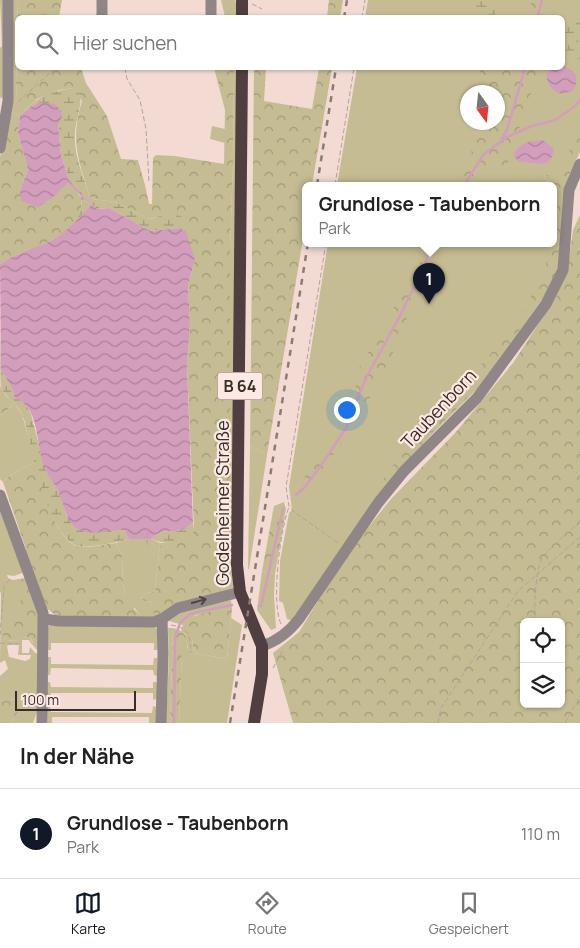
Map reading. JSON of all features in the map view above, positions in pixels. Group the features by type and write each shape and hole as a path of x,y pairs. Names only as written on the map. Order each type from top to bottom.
{"main road":[{"path":"243,15 246,2"},
{"name":"Godelheimer Straße","path":"242,70 238,565 240,592 262,646 262,674 254,723"}],"lane":[{"path":"0,148 7,109 8,0"},
{"path":"102,0 102,15"},
{"path":"211,15 212,0"},
{"name":"Taubenborn","path":"262,646 275,641 292,628 378,503 404,471 477,398 546,304 563,270 569,190 580,164"},
{"path":"0,495 44,619 42,723"},
{"path":"44,619 59,621 154,622 178,608 240,592"},
{"path":"161,723 162,619"}],"path":[{"path":"362,15 365,0"},
{"path":"246,2 262,9"},
{"path":"7,109 25,96 52,70"},
{"path":"125,70 127,79 140,100 146,129 149,182"},
{"path":"335,182 354,70"},
{"path":"280,622 276,610 278,563 289,506 286,486 325,247"},
{"path":"289,506 293,511 333,540"},
{"path":"535,618 541,558 580,522"},
{"path":"147,545 148,528"},
{"path":"438,723 441,708 483,642 518,592 580,537"},
{"path":"0,635 4,586 11,578"},
{"path":"176,626 184,628 188,634 191,653"},
{"path":"0,643 19,644"},
{"path":"271,673 286,644"},
{"path":"565,723 580,696"}],"green space":[{"path":"0,0 5,0 4,97 0,98 0,48 2,46"},
{"path":"12,0 18,0 18,15 15,15 15,70 17,100 25,110 20,115 10,112"},
{"path":"18,0 62,0 59,15 18,15"},
{"path":"221,0 235,0 237,15 225,15"},
{"path":"329,0 343,0 340,15 327,15"},
{"path":"368,0 580,0 580,151 564,178 560,247 549,289 477,389 427,439 371,507 293,621 287,619 283,603 279,601 280,561 289,513 292,510 289,487 327,247 557,247 557,182 338,182 357,70 565,70 565,15 365,15"},
{"path":"472,0 501,0 493,15 477,15"},
{"path":"532,0 545,0 541,15 528,15"},
{"path":"580,19 580,34 578,38 580,59 565,49 565,28 572,21"},
{"path":"16,70 82,70 86,83 107,116 121,159 138,160 149,204 152,204 153,158 156,155 175,156 224,164 225,110 215,70 234,70 230,249 230,563 222,592 188,601 157,618 153,616 154,603 141,600 143,594 155,591 160,543 171,543 194,529 187,365 190,324 188,285 195,259 171,213 149,219 115,202 90,197 77,150 76,128 82,101 74,88 59,90 37,99 25,110 17,100"},
{"path":"234,70 237,70 233,588 222,592 230,563 230,249"},
{"path":"254,70 266,70 264,101 312,109 319,70 332,70 313,182 302,182 302,245 267,455 250,446"},
{"path":"480,70 538,70 506,169 489,166 476,182 456,182 481,130 505,130 505,85 482,85"},
{"path":"74,88 80,91 81,97 75,133 76,153 90,197 115,202 149,219 170,213 179,215 188,225 195,259 187,232 179,228 150,231 109,208 97,209 69,180 61,155 58,124 38,102 20,115 44,96"},
{"path":"9,112 20,115 18,133 28,170 20,190 68,183 79,194 82,205 77,220 72,227 53,239 0,264 0,157 5,141"},
{"path":"212,126 225,129 225,143 210,139"},
{"path":"580,131 580,152 569,175 562,202 559,270 542,300 477,388 436,429 366,510 389,470 489,356 526,306 546,268 547,247 557,247 557,182 550,182 546,176 562,164"},
{"path":"80,195 91,205 77,221 82,203"},
{"path":"580,215 580,723 293,723 273,653 299,632 334,575 362,535 391,499 456,432 513,363 555,298 567,273 573,230"},
{"path":"427,247 435,247 387,367 358,419 298,504 304,478 330,448 356,394 355,375 424,256"},
{"path":"0,326 1,369 13,391 14,397 24,401 31,414 45,468 60,494 67,517 117,530 124,530 129,539 103,545 81,547 67,539 59,528 45,497 23,416 1,387"},
{"path":"0,386 6,396 14,403 0,417"},
{"path":"14,403 22,414 35,462 9,476 3,482 0,479 0,417"},
{"path":"250,446 267,455 248,569"},
{"path":"35,462 50,511 64,535 72,543 81,547 116,543 122,555 125,593 133,595 136,599 134,609 142,619 66,618 55,615 43,605 24,554 26,549 3,482 9,476"},
{"path":"284,502 286,509 275,574 262,571 274,506"},
{"path":"0,505 23,571 14,576 7,575 8,578 13,580 25,578 20,596 23,607 16,620 2,628 5,640 20,641 21,638 30,637 32,642 40,643 37,650 29,640 22,640 22,653 29,653 30,647 35,653 39,654 39,705 33,723 10,723 18,712 17,699 0,701 0,676 8,669 5,660 0,663","holes":["19,645 18,655 31,655 30,659 25,661 9,657 7,646"]},
{"path":"193,523 192,538 187,540 167,543 151,539 162,532 181,530"},
{"path":"129,539 151,539 160,543 155,591 143,594 141,600 154,603 157,618 142,619 125,593 122,555 116,543"},
{"path":"262,571 275,574 276,628 271,630 257,610"},
{"path":"26,578 38,614 40,643 34,644 30,637 21,638 20,641 5,640 1,628 15,619 20,613 20,597 17,596 12,584"},
{"path":"231,600 232,609 195,615 190,632 194,653 227,659 231,618 242,625 227,723 179,723 182,653 188,649 185,634 181,631 183,625 169,621 183,611"},
{"path":"232,609 227,659 194,653 192,638 185,626 188,621 193,617 212,611"},
{"path":"50,625 153,627 158,629 158,650 154,650 154,643 51,643 51,650 48,650 47,628"},
{"path":"168,628 173,628 170,723 166,723 169,657"},
{"path":"173,628 185,635 188,650 182,654 179,723 170,723"},
{"path":"48,657 51,657 51,664 153,665 154,658 157,658 157,676 154,675 153,670 51,668 50,675 48,675"},
{"path":"47,682 50,682 51,687 153,688 153,682 156,682 158,684 158,698 153,700 153,693 51,693 50,698 47,698"},
{"path":"18,699 18,712 10,723 0,723 0,701"},
{"path":"48,706 50,706 51,712 152,713 153,706 157,709 156,723 149,723 149,717 52,717 52,723 48,723"}],"water":[{"path":"565,67 571,70 577,79 573,91 559,93 553,90 546,77 550,70 565,70"},
{"path":"38,102 55,104 60,110 62,117 58,124 61,155 69,180 97,209 109,208 150,231 179,228 186,232 195,259 188,285 190,324 187,365 193,523 181,530 162,532 151,539 129,539 124,530 94,533 79,530 74,526 66,513 59,492 45,469 36,428 29,409 23,402 14,397 13,391 1,369 0,264 62,234 91,205 68,183 52,198 38,207 21,201 20,190 28,170 18,133 20,115"},
{"path":"543,140 554,149 552,156 546,163 519,162 514,156 521,145"}],"waterway":[{"path":"538,15 542,0"},
{"path":"500,142 507,130 524,70"},
{"path":"466,182 484,154 507,137 532,126 555,120 574,107 580,100"},
{"path":"296,495 305,487 346,428 366,378 401,314 432,247"},
{"path":"259,606 261,606 283,509"},
{"path":"174,723 175,638 180,623 190,614 232,605"}],"railway":[{"path":"344,15 347,0"},
{"path":"317,182 336,70"},
{"path":"230,723 307,247"}],"place":[{"name":"Grundlose - Taubenborn","path":"429,304"}]}
